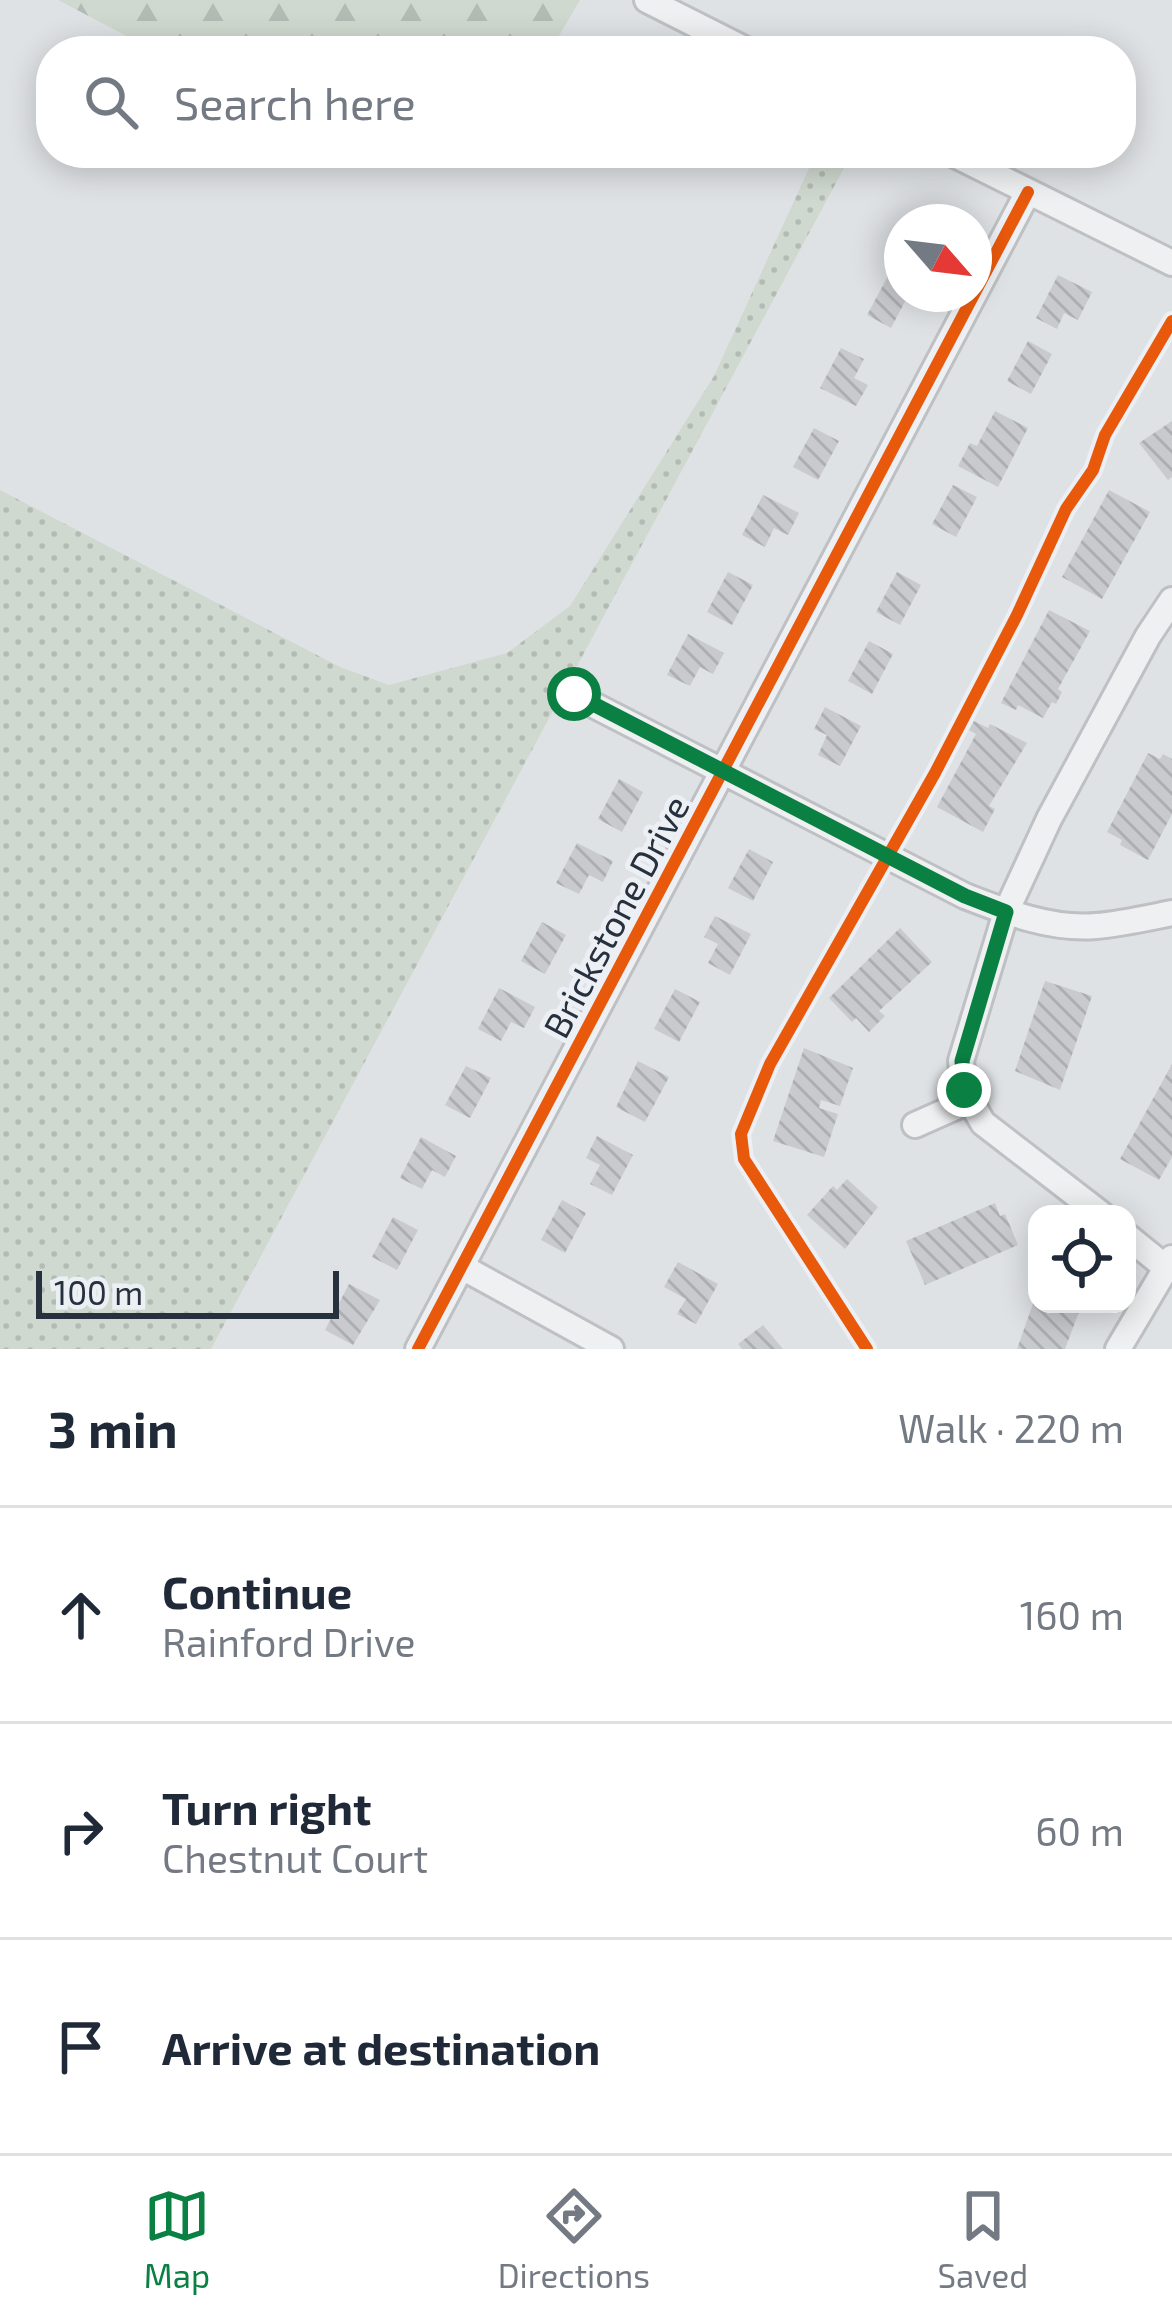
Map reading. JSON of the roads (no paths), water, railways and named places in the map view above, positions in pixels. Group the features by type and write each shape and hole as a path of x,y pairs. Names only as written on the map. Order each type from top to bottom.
{"street":[{"path":"647,0 718,36"},
{"path":"981,168 1172,263"},
{"name":"Brickstone Drive","path":"418,1349 1028,192"},
{"path":"1089,1205 983,1123 969,1101 962,1061 1006,912 1049,819 1172,600"},
{"path":"574,694 965,896 1006,912 1093,927 1172,914"},
{"path":"915,1125 969,1101"},
{"path":"1118,1349 1168,1262 1136,1241"},
{"path":"462,1267 611,1349"}]}
